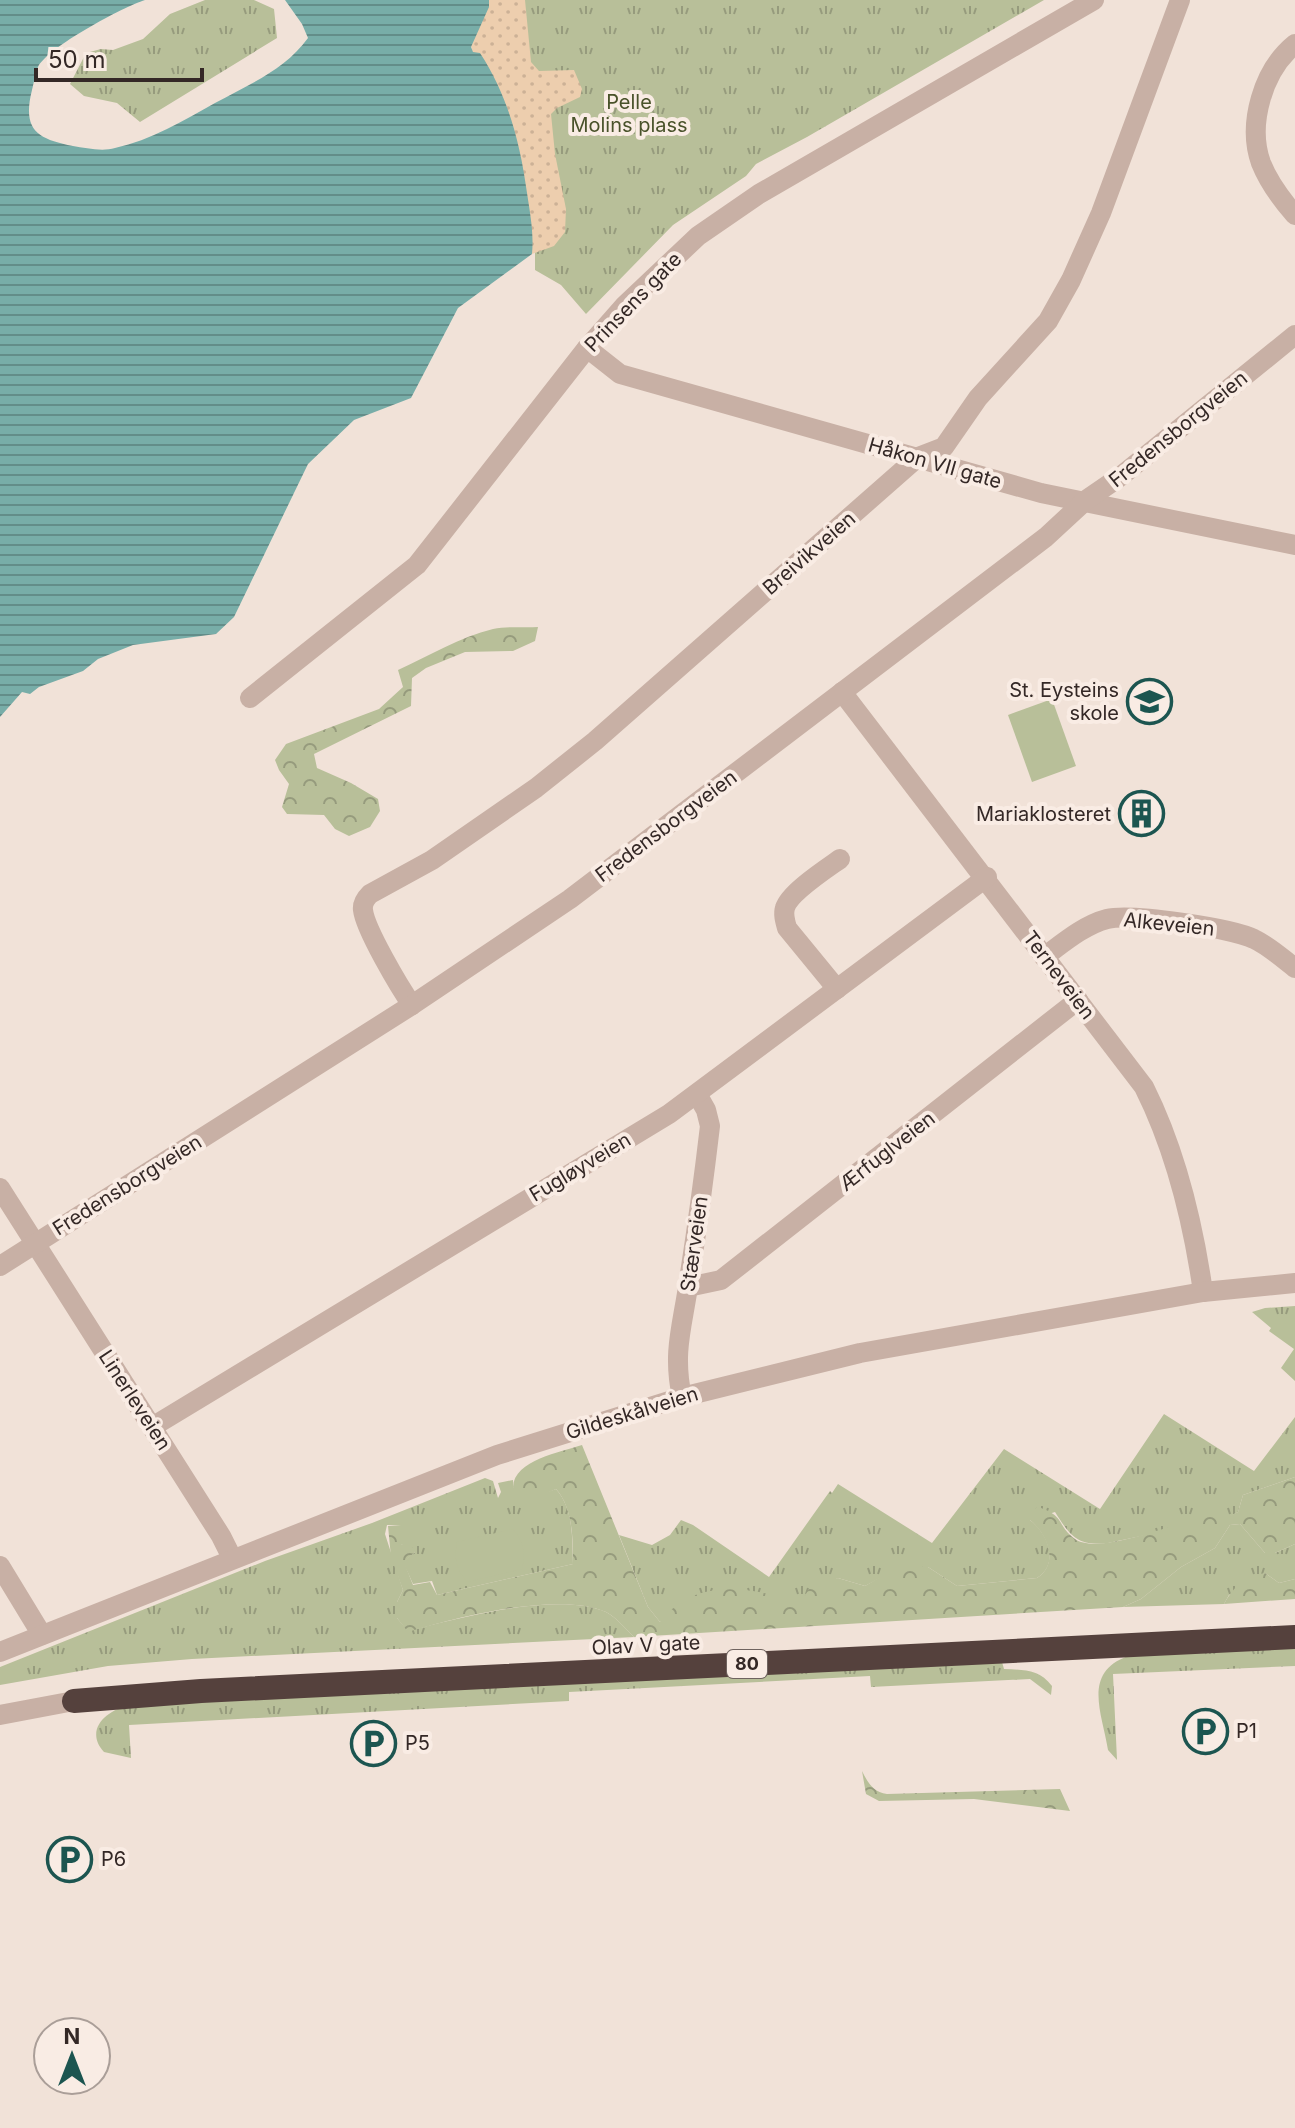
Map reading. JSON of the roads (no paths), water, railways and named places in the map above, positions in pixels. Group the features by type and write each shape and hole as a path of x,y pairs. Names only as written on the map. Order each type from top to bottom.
{"highway":[{"name":"Olav V gate","path":"74,1701 201,1691 1295,1637"}],"street":[{"name":"Prinsens gate","path":"250,698 417,565 587,348 624,306 710,227 759,194 1094,0"},
{"name":"Breivikveien","path":"412,1005 366,921 362,908 365,900 370,894 432,860 536,788 595,741 918,457 944,447 978,398 1048,321 1071,280 1101,213 1180,0"},
{"path":"1295,44 1274,67 1256,118 1256,143 1261,162 1272,185 1295,215"},
{"name":"Fredensborgveien","path":"0,1266 412,1005 570,899 1034,547 1086,500 1121,476 1295,335"},
{"name":"Håkon VII gate","path":"587,348 620,374 1041,493 1295,545"},
{"name":"Terneveien","path":"842,692 987,877 1144,1087 1162,1124 1181,1183 1203,1292"},
{"path":"837,989 787,928 784,918 785,907 791,898 840,859"},
{"name":"Fugløyveien","path":"152,1427 669,1114 987,877"},
{"name":"Alkeveien","path":"1044,957 1085,928 1108,918 1137,918 1228,931 1254,939 1295,968"},
{"name":"Ærfuglveien","path":"688,1287 721,1280 1078,1000"},
{"name":"Stærveien","path":"682,1397 676,1352 710,1126 697,1094"},
{"name":"Linerleveien","path":"0,1188 232,1558"},
{"name":"Gildeskålveien","path":"0,1652 497,1455 682,1397 860,1353 1203,1292 1295,1283"},
{"path":"0,1566 42,1635"},
{"name":"Olav V gate","path":"0,1715 74,1701"}],"water":[{"path":"0,0 145,0 70,39 45,59 36,72 29,104 29,115 35,130 60,143 105,150 128,145 166,129 253,83 288,59 308,38 285,0 489,0 489,7 471,47 473,52 480,53 490,69 511,120 524,174 532,254 458,308 411,398 354,420 308,464 234,617 216,634 133,645 98,659 83,671 39,687 30,694 22,692 0,717"}],"place":[{"name":"St. Eysteins skole","path":"1150,701"},
{"name":"Mariaklosteret","path":"1142,814"},
{"name":"P1","path":"1205,1731"},
{"name":"P5","path":"374,1743"},
{"name":"P6","path":"70,1859"}],"park label":[{"name":"Pelle Molins plass","path":"629,114"}]}
